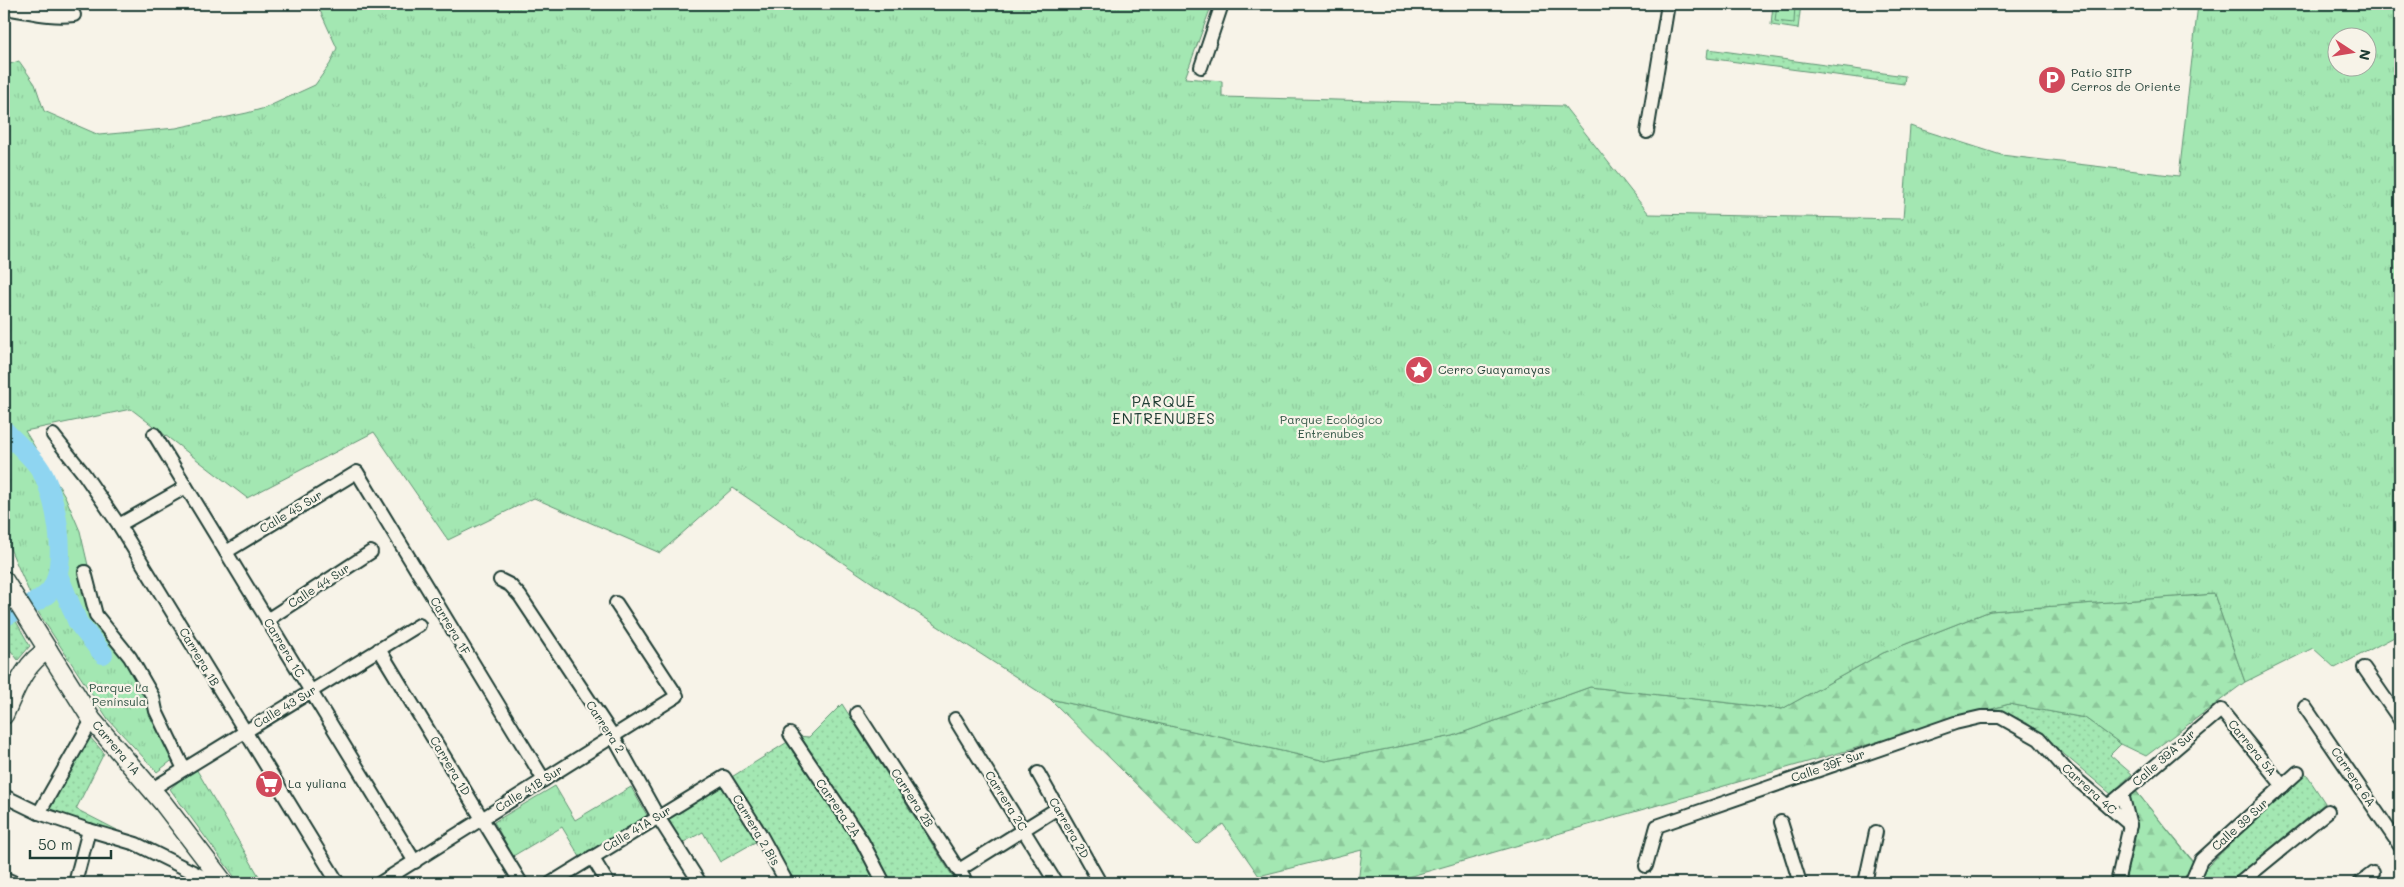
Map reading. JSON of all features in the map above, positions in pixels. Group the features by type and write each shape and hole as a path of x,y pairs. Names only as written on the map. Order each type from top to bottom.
{"main road":[{"name":"Carrera 1A","path":"4,582 18,600 92,720 152,789 202,854 213,882"},
{"path":"4,715 29,665 48,650"}],"street":[{"path":"4,8 8,4"},
{"path":"1201,67 1222,4"},
{"path":"1647,132 1668,4"},
{"path":"4,8 35,15 74,16"},
{"name":"Carrera 1C","path":"154,434 415,862"},
{"name":"Carrera 1B","path":"53,435 84,474 119,525 338,883"},
{"name":"Calle 45 Sur","path":"226,552 356,472"},
{"name":"Carrera 1F","path":"356,472 544,780"},
{"path":"119,525 186,487"},
{"name":"Calle 44 Sur","path":"267,620 371,552"},
{"path":"86,572 96,615 130,657 153,697 156,711 184,769"},
{"name":"Carrera 2","path":"500,580 510,585 520,596 613,736 658,817 700,883"},
{"name":"Calle 41B Sur","path":"380,883 677,696 616,602"},
{"name":"Calle 43 Sur","path":"152,789 419,625"},
{"name":"Carrera 1D","path":"379,649 521,883"},
{"path":"2364,668 2400,720"},
{"name":"Carrera 6A","path":"2305,708 2400,846"},
{"name":"Carrera 5A","path":"2220,710 2283,786"},
{"name":"Calle 39A Sur","path":"2108,806 2220,710"},
{"name":"Carrera 2B","path":"857,712 967,883"},
{"name":"Calle 39F Sur","path":"1646,866 1657,826 1955,723 1981,717 2000,717"},
{"name":"Carrera 4C","path":"2000,717 2039,739 2067,771 2130,825"},
{"name":"Carrera 2C","path":"955,719 1056,883"},
{"path":"39,813 92,720"},
{"name":"Carrera 2A","path":"790,734 862,841 884,883"},
{"name":"Calle 39 Sur","path":"2191,883 2201,860 2298,772"},
{"name":"Carrera 2D","path":"1038,773 1100,883"},
{"name":"Calle 41A Sur","path":"551,883 724,777"},
{"name":"Carrera 2 Bis","path":"724,777 759,832 787,883"},
{"name":"Carrera 4C","path":"2117,883 2130,825 2122,794"},
{"path":"4,796 39,813 136,844 213,882"},
{"path":"960,870 1058,808"},
{"path":"2240,883 2328,811"},
{"path":"1781,822 1800,883"},
{"path":"75,883 89,830"},
{"path":"1865,883 1876,832"},
{"path":"592,857 608,883"},
{"path":"2360,883 2373,873"},
{"path":"4,878 15,883"}],"green space":[{"name":"Parque Ecológico Entrenubes","path":"317,4 1212,4 1185,78 1222,81 1222,97 1564,106 1649,214 1903,219 1910,126 2001,155 2179,176 2198,4 2400,4 2400,229 2398,231 2400,236 2400,634 2335,668 2313,648 2245,682 2214,594 1990,611 1883,653 1782,709 1590,687 1453,736 1326,761 1050,699 899,601 733,488 660,553 534,498 448,540 374,432 247,498 131,409 25,431 65,496 80,531 90,574 93,616 134,673 175,758 157,772 108,719 38,612 4,535 4,66 19,61 35,84 44,111 99,135 176,128 265,108 315,85 330,64 337,48"},
{"path":"1773,4 1801,4 1798,29 1771,25"},
{"path":"1777,4 1795,4 1794,23 1775,21"},
{"path":"1708,49 1905,76 1904,84 1707,58"},
{"path":"2214,594 2245,682 2146,756 2121,744 2085,718 2009,704 1387,883 1358,883 1362,850 1259,876 1223,824 1197,844 1050,699 1326,761 1453,736 1590,687 1782,709 1883,653 1990,611"},
{"path":"4,600 30,646 18,660 8,647 4,653"},
{"path":"842,704 957,883 793,883 764,837 720,862 703,832 680,844 668,817 797,736 809,737"},
{"path":"2009,704 2085,718 2121,744 2110,755 2132,774 2111,794 2027,723 2010,715 1986,711"},
{"path":"88,735 104,753 76,809 117,830 114,834 48,809"},
{"path":"195,767 263,883 239,883 170,789"},
{"path":"2304,771 2325,803 2228,883 2124,883 2135,840 2129,797 2135,790 2202,872"},
{"path":"555,786 575,820 631,787 648,817 580,857 562,827 513,856 494,822"},
{"path":"2135,790 2193,862 2184,883 2124,883 2135,840 2129,797"}],"waterway":[{"path":"4,430 34,461 45,477 55,510 60,547 56,579 50,591 35,602 4,617"},
{"path":"58,575 78,623 103,654"}],"place":[{"name":"Patio SITP Cerros de Oriente","path":"2052,80"},
{"name":"Cerro Guayamayas","path":"1419,370"},
{"name":"La yuliana","path":"269,784"}],"district":[{"name":"PARQUE ENTRENUBES","path":"1164,410"}],"park label":[{"name":"Parque La Península","path":"119,695"}]}
